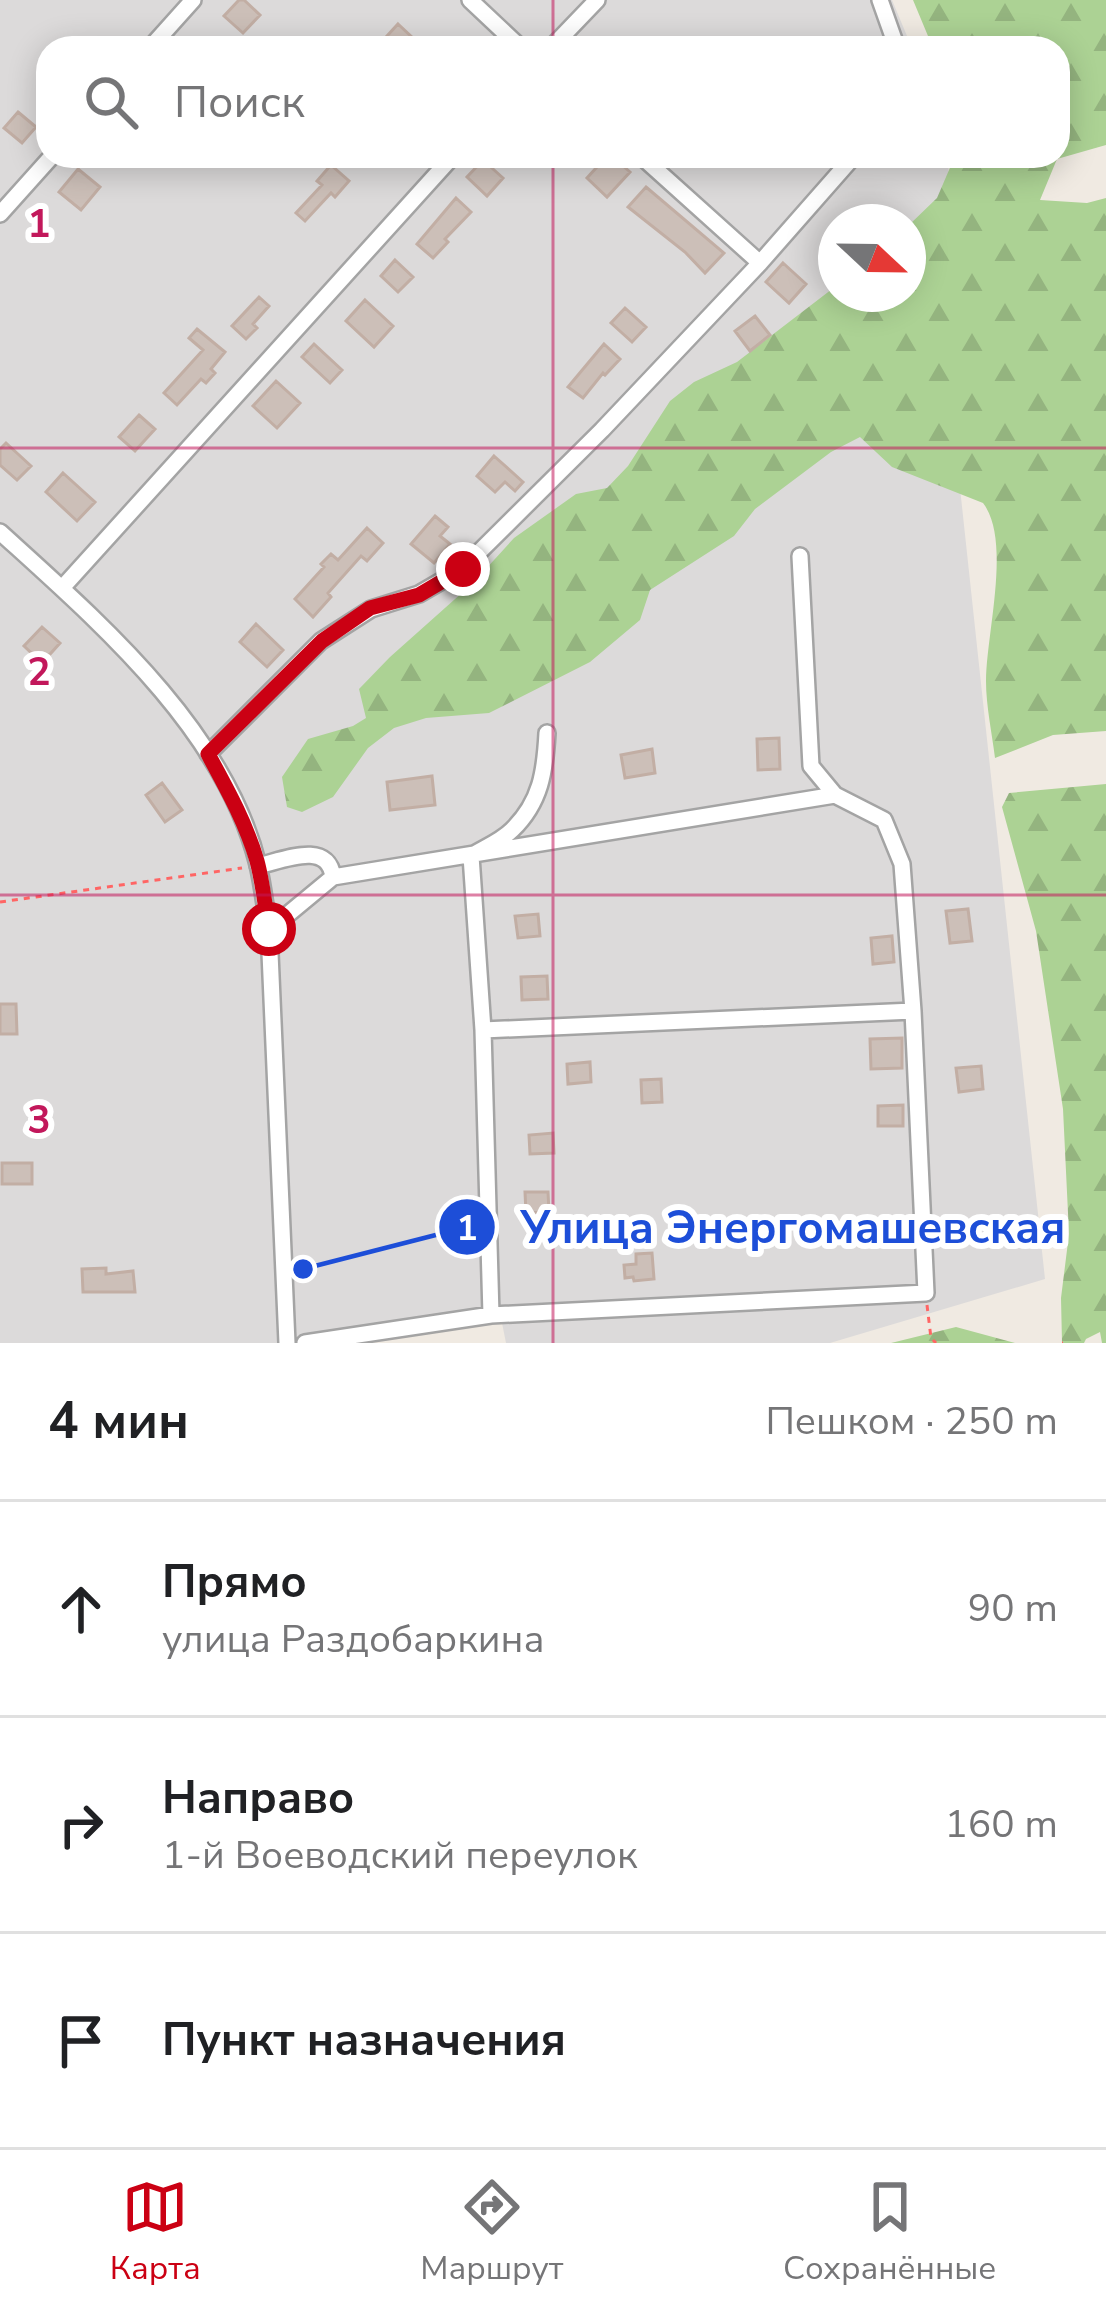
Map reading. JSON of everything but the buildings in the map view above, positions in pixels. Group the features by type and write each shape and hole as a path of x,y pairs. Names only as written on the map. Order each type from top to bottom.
{"street":[{"path":"161,36 193,0"},
{"path":"470,0 508,36"},
{"path":"562,36 597,0"},
{"path":"880,0 893,36"},
{"path":"0,214 41,168"},
{"path":"62,588 442,168"},
{"path":"654,168 760,263"},
{"path":"208,754 322,641 370,608 419,595 463,569 602,430 843,168"},
{"path":"0,532 138,664 208,754 235,801 258,866 269,929 287,1343"},
{"path":"305,1343 491,1315 926,1293 902,865 884,820 835,795 811,766 800,556"},
{"path":"471,856 512,831 536,797 545,773 547,733"},
{"path":"269,929 333,877 835,795"},
{"path":"258,866 314,854 331,864 333,877"},
{"path":"471,856 483,1030 491,1315"},
{"path":"483,1030 913,1011"}],"path":[{"path":"0,902 258,866"},
{"path":"926,1293 931,1338 936,1343"}],"shaded area":[{"path":"0,0 892,0 907,36 36,36 36,168 948,168 957,460 1045,1279 830,1343 506,1343 501,1318 358,1343 0,1343"}],"green space":[{"path":"913,0 1106,0 1106,145 1070,155 1070,36 928,36"},
{"path":"950,168 1053,168 1040,200 1087,203 1106,198 1106,731 1053,735 995,758 986,681 997,564 991,520 983,503 892,467 860,437 831,452 755,509 734,536 650,590 640,620 590,662 489,713 426,718 394,728 368,748 333,797 302,812 287,807 282,777 308,739 366,718 359,689 390,657 473,583 514,538 576,494 607,488 628,466 670,401 694,382 737,362 818,300 818,312 926,312 926,209 937,198"},
{"path":"1106,784 1106,1343 1100,1332 1084,1343 1062,1343 1061,1298 1069,1234 1063,1109 1036,931 1002,807 1009,793"},
{"path":"956,1327 1015,1343 891,1343"}],"place":[{"name":"Улица Энергомашевская","path":"303,1269"}],"route":[{"path":"269,929 249,838 235,801 208,754 322,641 370,608 419,595 463,569"}]}
